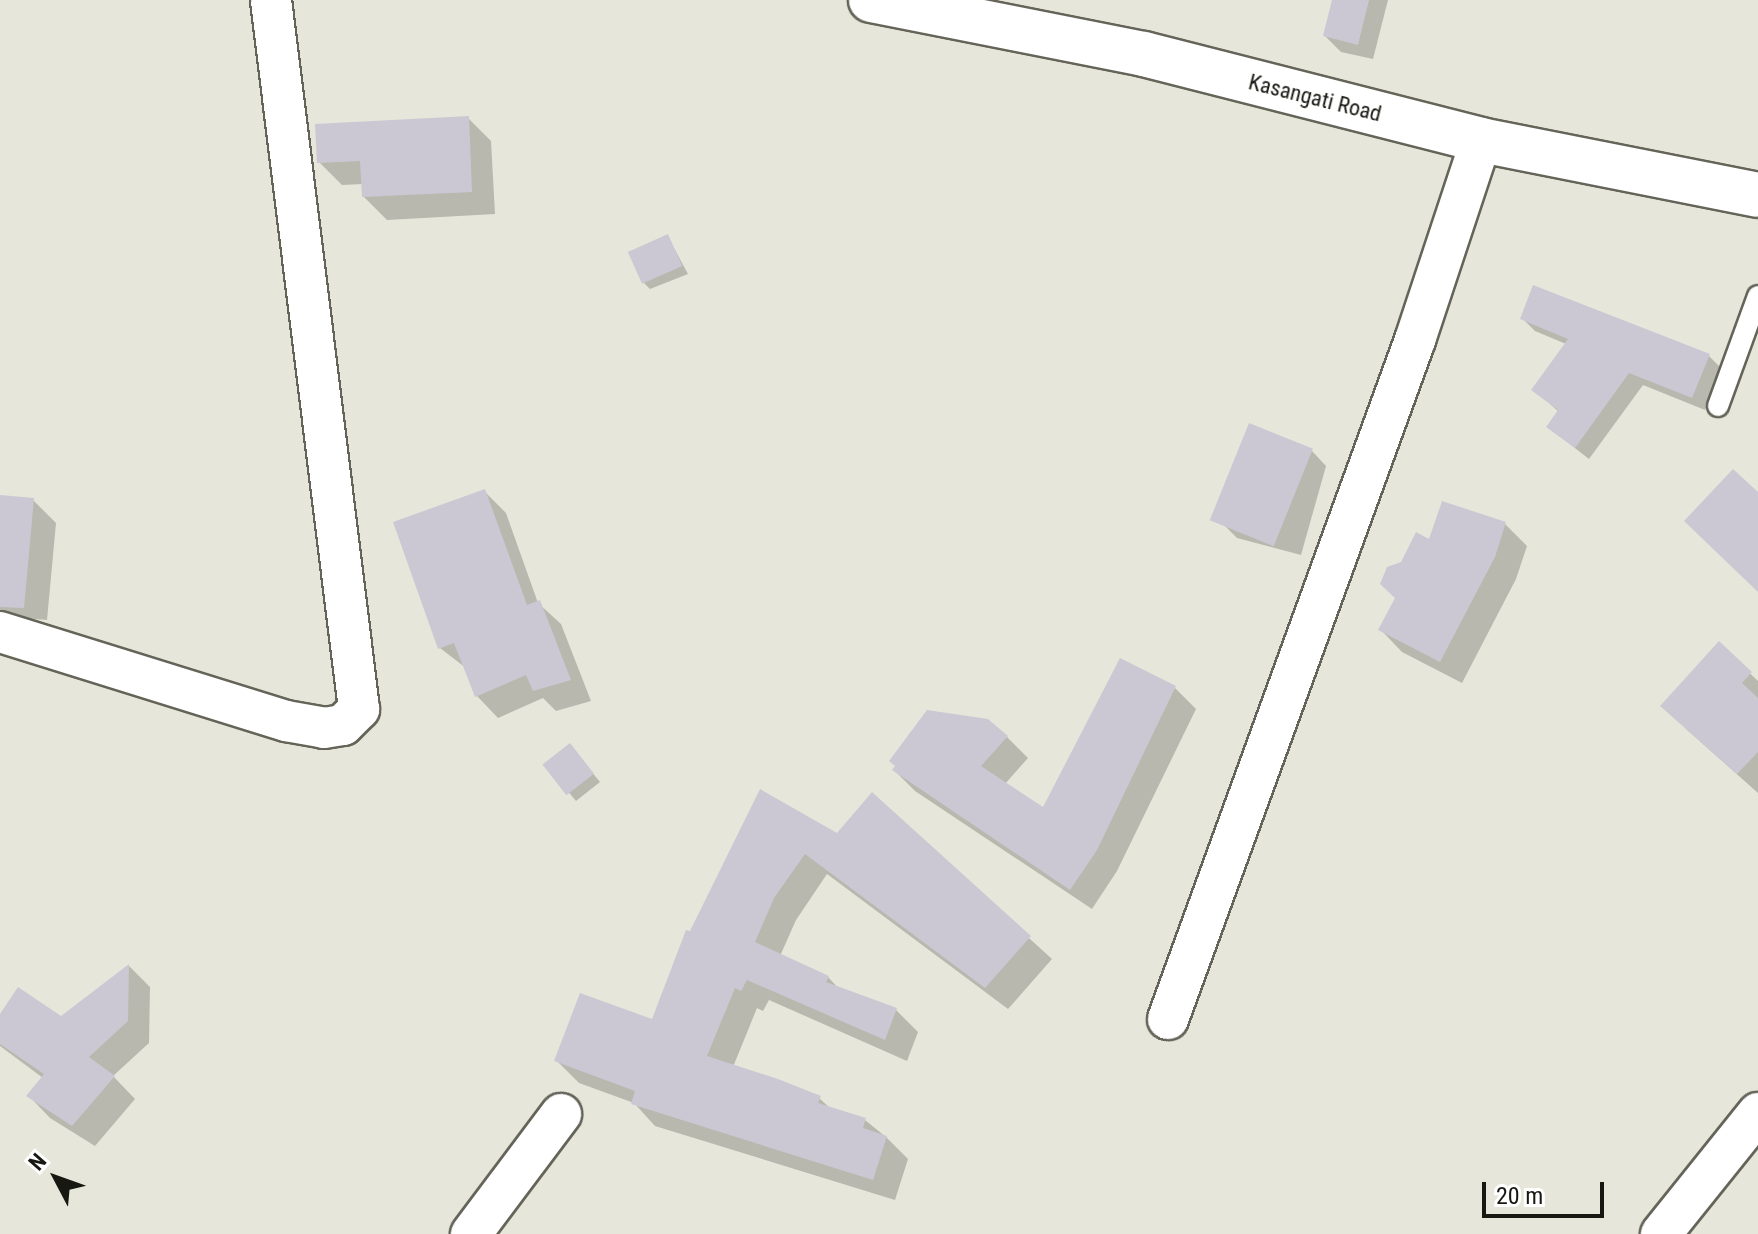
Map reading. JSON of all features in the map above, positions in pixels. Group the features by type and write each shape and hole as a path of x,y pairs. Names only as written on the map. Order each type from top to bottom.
{"street":[{"path":"0,632 286,721 324,728 343,725 359,709 271,0"},
{"name":"Kasangati Road","path":"871,0 1144,54 1481,140 1758,195"},
{"path":"1168,1019 1415,340 1481,140"},
{"path":"1661,1234 1758,1113"},
{"path":"471,1234 561,1114"}],"lane":[{"path":"1718,406 1758,296"}],"building":[{"path":"1332,0 1369,0 1358,45 1323,36"},
{"path":"469,116 472,192 362,197 360,161 317,163 315,124"},
{"path":"668,234 682,266 642,284 628,252"},
{"path":"1533,285 1710,354 1692,398 1629,373 1575,448 1546,427 1558,410 1531,390 1568,339 1520,319"},
{"path":"1249,423 1313,449 1274,546 1210,520"},
{"path":"1733,469 1758,492 1758,592 1684,521"},
{"path":"485,489 527,605 540,600 571,680 533,691 526,675 475,697 454,643 438,649 393,522"},
{"path":"0,495 34,498 24,608 0,607"},
{"path":"1442,501 1506,522 1495,557 1440,662 1378,630 1395,598 1380,584 1387,567 1401,562 1416,532 1429,539"},
{"path":"1719,641 1752,672 1742,683 1758,698 1758,752 1737,774 1660,706"},
{"path":"1120,658 1176,686 1097,850 1070,890 892,770 895,766 889,761 927,710 988,719 1008,736 981,766 1043,807"},
{"path":"570,743 594,774 566,795 542,765"},
{"path":"760,789 837,833 872,792 1031,936 985,988 805,854 774,898 755,942 829,976 826,982 897,1008 885,1040 747,980 741,991 735,988 707,1056 778,1079 821,1096 818,1103 866,1118 863,1128 887,1136 873,1180 631,1104 635,1091 554,1061 580,993 652,1019 686,930 690,931"},
{"path":"129,964 128,1021 89,1057 115,1076 72,1126 26,1096 44,1074 0,1044 0,1014 18,987 61,1016"}]}
